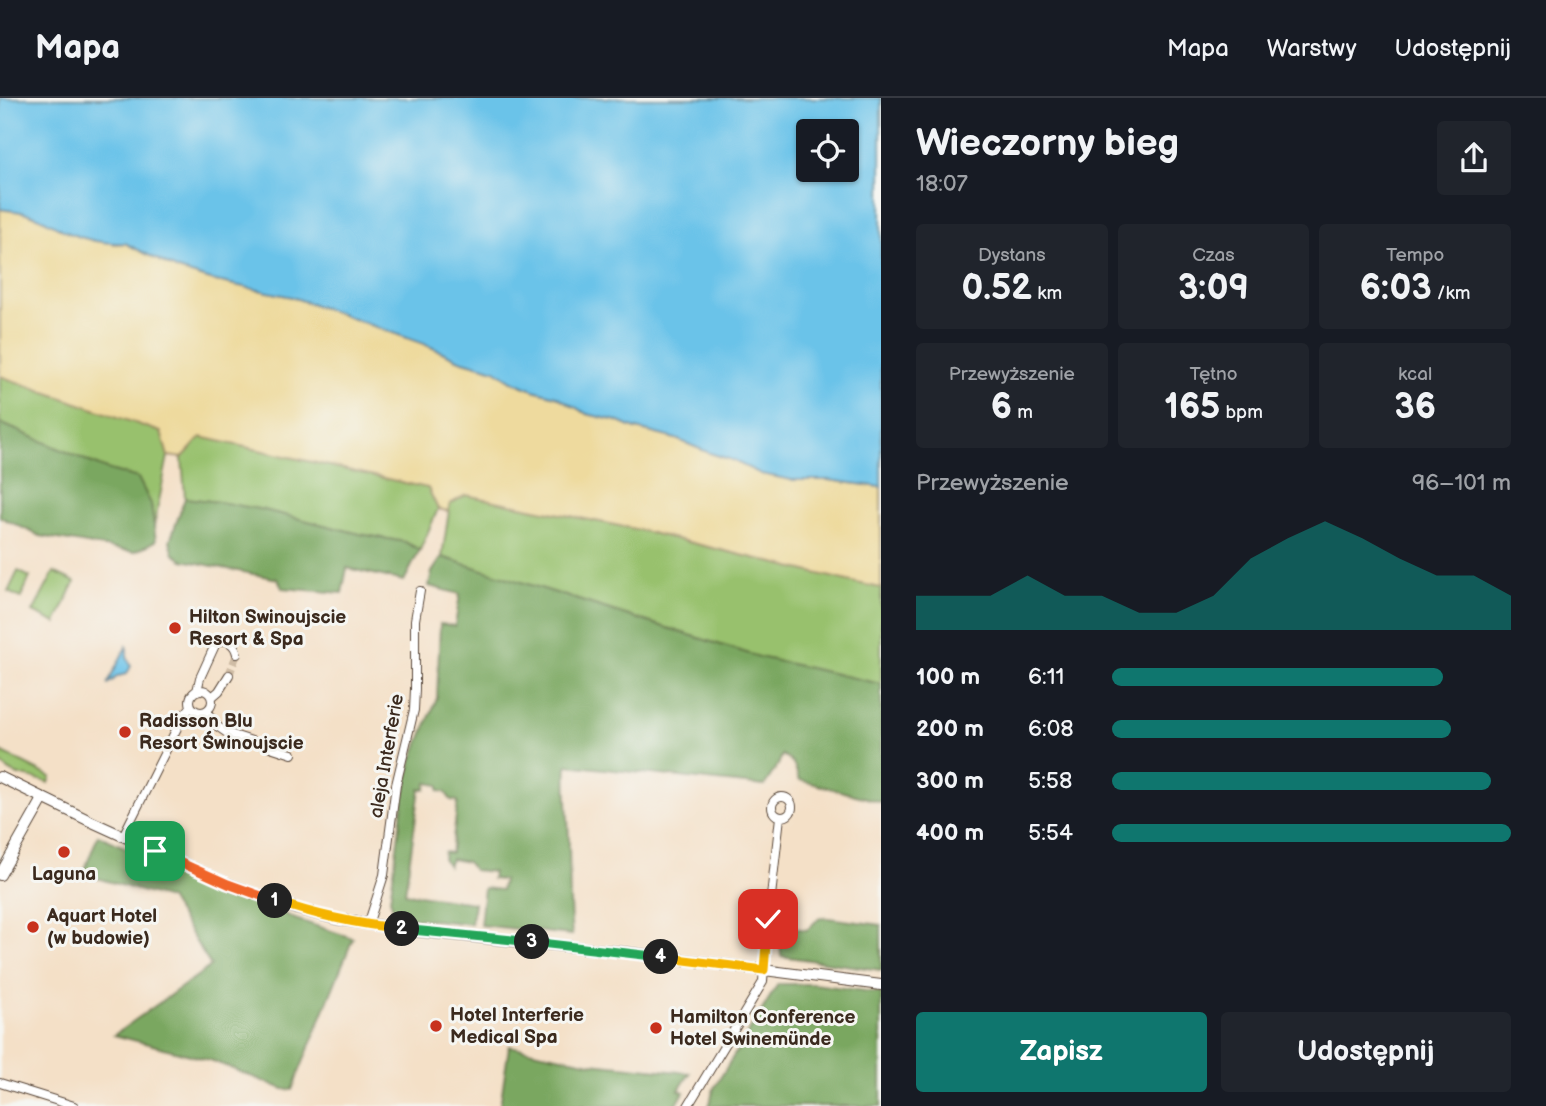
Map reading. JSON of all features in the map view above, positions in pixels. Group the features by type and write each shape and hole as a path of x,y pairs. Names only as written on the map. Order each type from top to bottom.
{"street":[{"name":"aleja Interferie","path":"368,925 384,875 396,785 414,710 415,620 420,591"},
{"path":"197,691 216,643 223,640 229,642 236,647 237,654"},
{"path":"212,697 229,675"},
{"path":"197,691 207,692 212,697 212,704 207,711 200,713 191,708 190,699 197,691"},
{"path":"123,836 183,716 191,708"},
{"path":"207,711 214,724 227,733 292,754"},
{"path":"0,777 228,884 297,909 336,919 368,925 624,952 881,985"},
{"path":"0,875 43,799"},
{"path":"688,1106 763,982 780,817"},
{"path":"0,1083 74,1106"}],"green space":[{"path":"0,376 161,432 168,456 154,526 151,504 138,478 106,469 0,423"},
{"path":"0,423 106,469 138,478 151,504 156,541 134,552 40,536 0,517"},
{"path":"201,437 428,488 438,509 420,550 405,542 360,534 264,510 185,498 182,458"},
{"path":"466,495 635,529 881,588 881,684 759,657 442,557 450,504"},
{"path":"185,498 264,510 360,534 405,542 420,550 404,581 347,568 342,593 282,588 278,579 183,560 174,554 170,541"},
{"path":"442,557 759,657 881,684 881,802 799,780 792,762 782,755 764,786 567,765 572,935 480,925 484,888 501,890 503,880 492,879 493,872 473,870 467,862 451,859 448,866 443,859 444,852 451,853 458,801 451,800 445,792 439,791 439,785 427,783 426,789 420,789 405,893 474,903 471,924 395,916 390,899 411,763 437,698 440,624 455,626 460,594 429,586 432,572"},
{"path":"18,571 30,577 21,598 8,592"},
{"path":"54,572 75,582 56,623 33,612"},
{"path":"1,752 51,777 49,783 11,772 0,762"},
{"path":"98,835 189,877 269,906 295,919 353,938 292,1090 283,1089 213,1061 114,1035 211,966 169,899 83,874"},
{"path":"820,917 881,925 881,970 781,956 779,926 807,930"},
{"path":"778,984 814,984 881,993 881,1106 709,1106 714,1088"},
{"path":"509,1046 591,1063 690,1073 679,1090 684,1092 676,1106 500,1106"}],"sand":[{"path":"0,209 24,212 115,244 125,243 178,270 211,280 293,297 424,344 460,360 495,370 533,390 556,396 587,414 676,439 762,474 792,480 828,480 881,487 881,588 635,529 466,495 450,504 448,511 438,509 428,488 201,437 182,458 168,456 161,432 0,376"}],"water":[{"path":"0,98 881,98 881,487 828,480 792,480 761,474 676,439 587,414 556,396 533,390 495,370 460,360 424,344 292,297 211,280 178,270 125,243 82,238 21,212 0,209"},
{"path":"127,645 127,657 131,666 127,674 118,676 107,685"}],"tunnel":[{"path":"229,675 237,654"}],"place":[{"name":"Hilton Swinoujscie Resort & Spa","path":"175,628"},
{"name":"Radisson Blu Resort Świnoujscie","path":"125,732"},
{"name":"Laguna","path":"64,852"},
{"name":"Aquart Hotel (w budowie)","path":"33,927"},
{"name":"Hotel Interferie Medical Spa","path":"436,1026"},
{"name":"Hamilton Conference Hotel Swinemünde","path":"656,1028"}],"route":[{"path":"155,851 228,884 297,909 336,919 417,931 566,945 764,970 768,919"}]}
